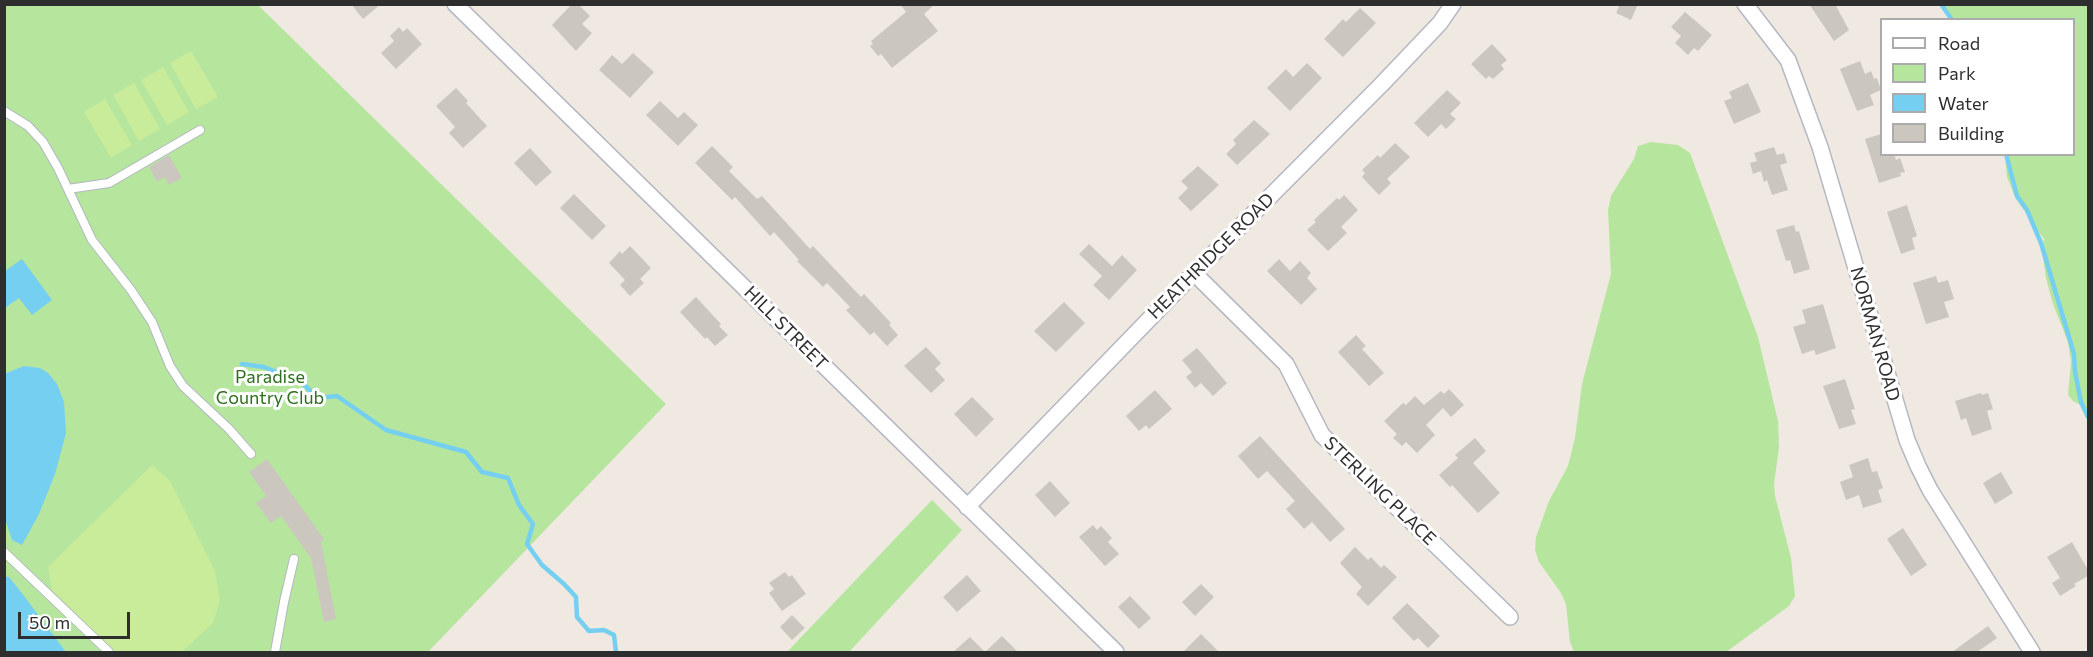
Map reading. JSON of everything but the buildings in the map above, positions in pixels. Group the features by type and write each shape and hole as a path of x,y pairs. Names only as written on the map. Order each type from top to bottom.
{"street":[{"name":"HILL STREET","path":"455,4 1116,652"},
{"name":"HEATHRIDGE ROAD","path":"967,507 1194,273 1381,85 1440,23 1454,4"},
{"name":"NORMAN ROAD","path":"1745,4 1788,60 1820,147 1907,440 1918,466 1930,490 2032,652"},
{"name":"STERLING PLACE","path":"1194,273 1286,364 1322,435 1510,616"}],"lane":[{"path":"4,111 28,126 43,142 92,240 132,290 147,314 170,366 183,386 229,429 251,454"},
{"path":"68,189 109,183 200,130"},
{"path":"4,552 109,652"},
{"path":"275,652 294,559"}],"green space":[{"name":"Paradise Country Club","path":"4,5 258,5 666,404 428,652 5,652"},
{"path":"1942,5 2088,5 2088,409 2073,401 2068,395 2071,362 2068,342 2053,304 2046,278 2042,250 2044,239 2016,199 2007,177 2005,156 2075,156 2075,18 1952,18"},
{"path":"191,51 218,97 196,109 170,63"},
{"path":"163,67 189,112 167,125 141,80"},
{"path":"134,83 160,129 139,141 113,95"},
{"path":"105,99 132,145 111,158 84,112"},
{"path":"1651,142 1678,145 1690,153 1758,337 1778,421 1779,447 1774,484 1775,496 1791,558 1795,596 1789,606 1726,652 1574,652 1570,642 1566,604 1539,562 1535,550 1536,537 1549,501 1568,466 1575,438 1582,384 1611,274 1608,210 1611,196 1634,159 1638,146"},
{"path":"152,465 170,481 215,571 220,600 213,623 182,652 115,652 52,590 48,567"},
{"path":"932,500 962,530 849,652 787,652"}],"water":[{"path":"22,259 52,300 32,315 19,298 5,308 5,271"},
{"path":"24,366 40,368 48,373 57,384 64,402 66,433 55,474 39,514 22,545 12,540 5,519 4,374"},
{"path":"5,577 9,577 66,652 5,652"}],"waterway":[{"path":"1941,4 1951,18"},
{"path":"2007,156 2017,196 2027,210 2041,243 2074,354 2081,402 2088,417"},
{"path":"242,364 264,367 301,382 318,398 337,396 386,430 466,452 482,472 508,478 519,505 533,524 527,544 542,565 576,597 577,617 589,631 604,630 614,635 616,652"}]}
